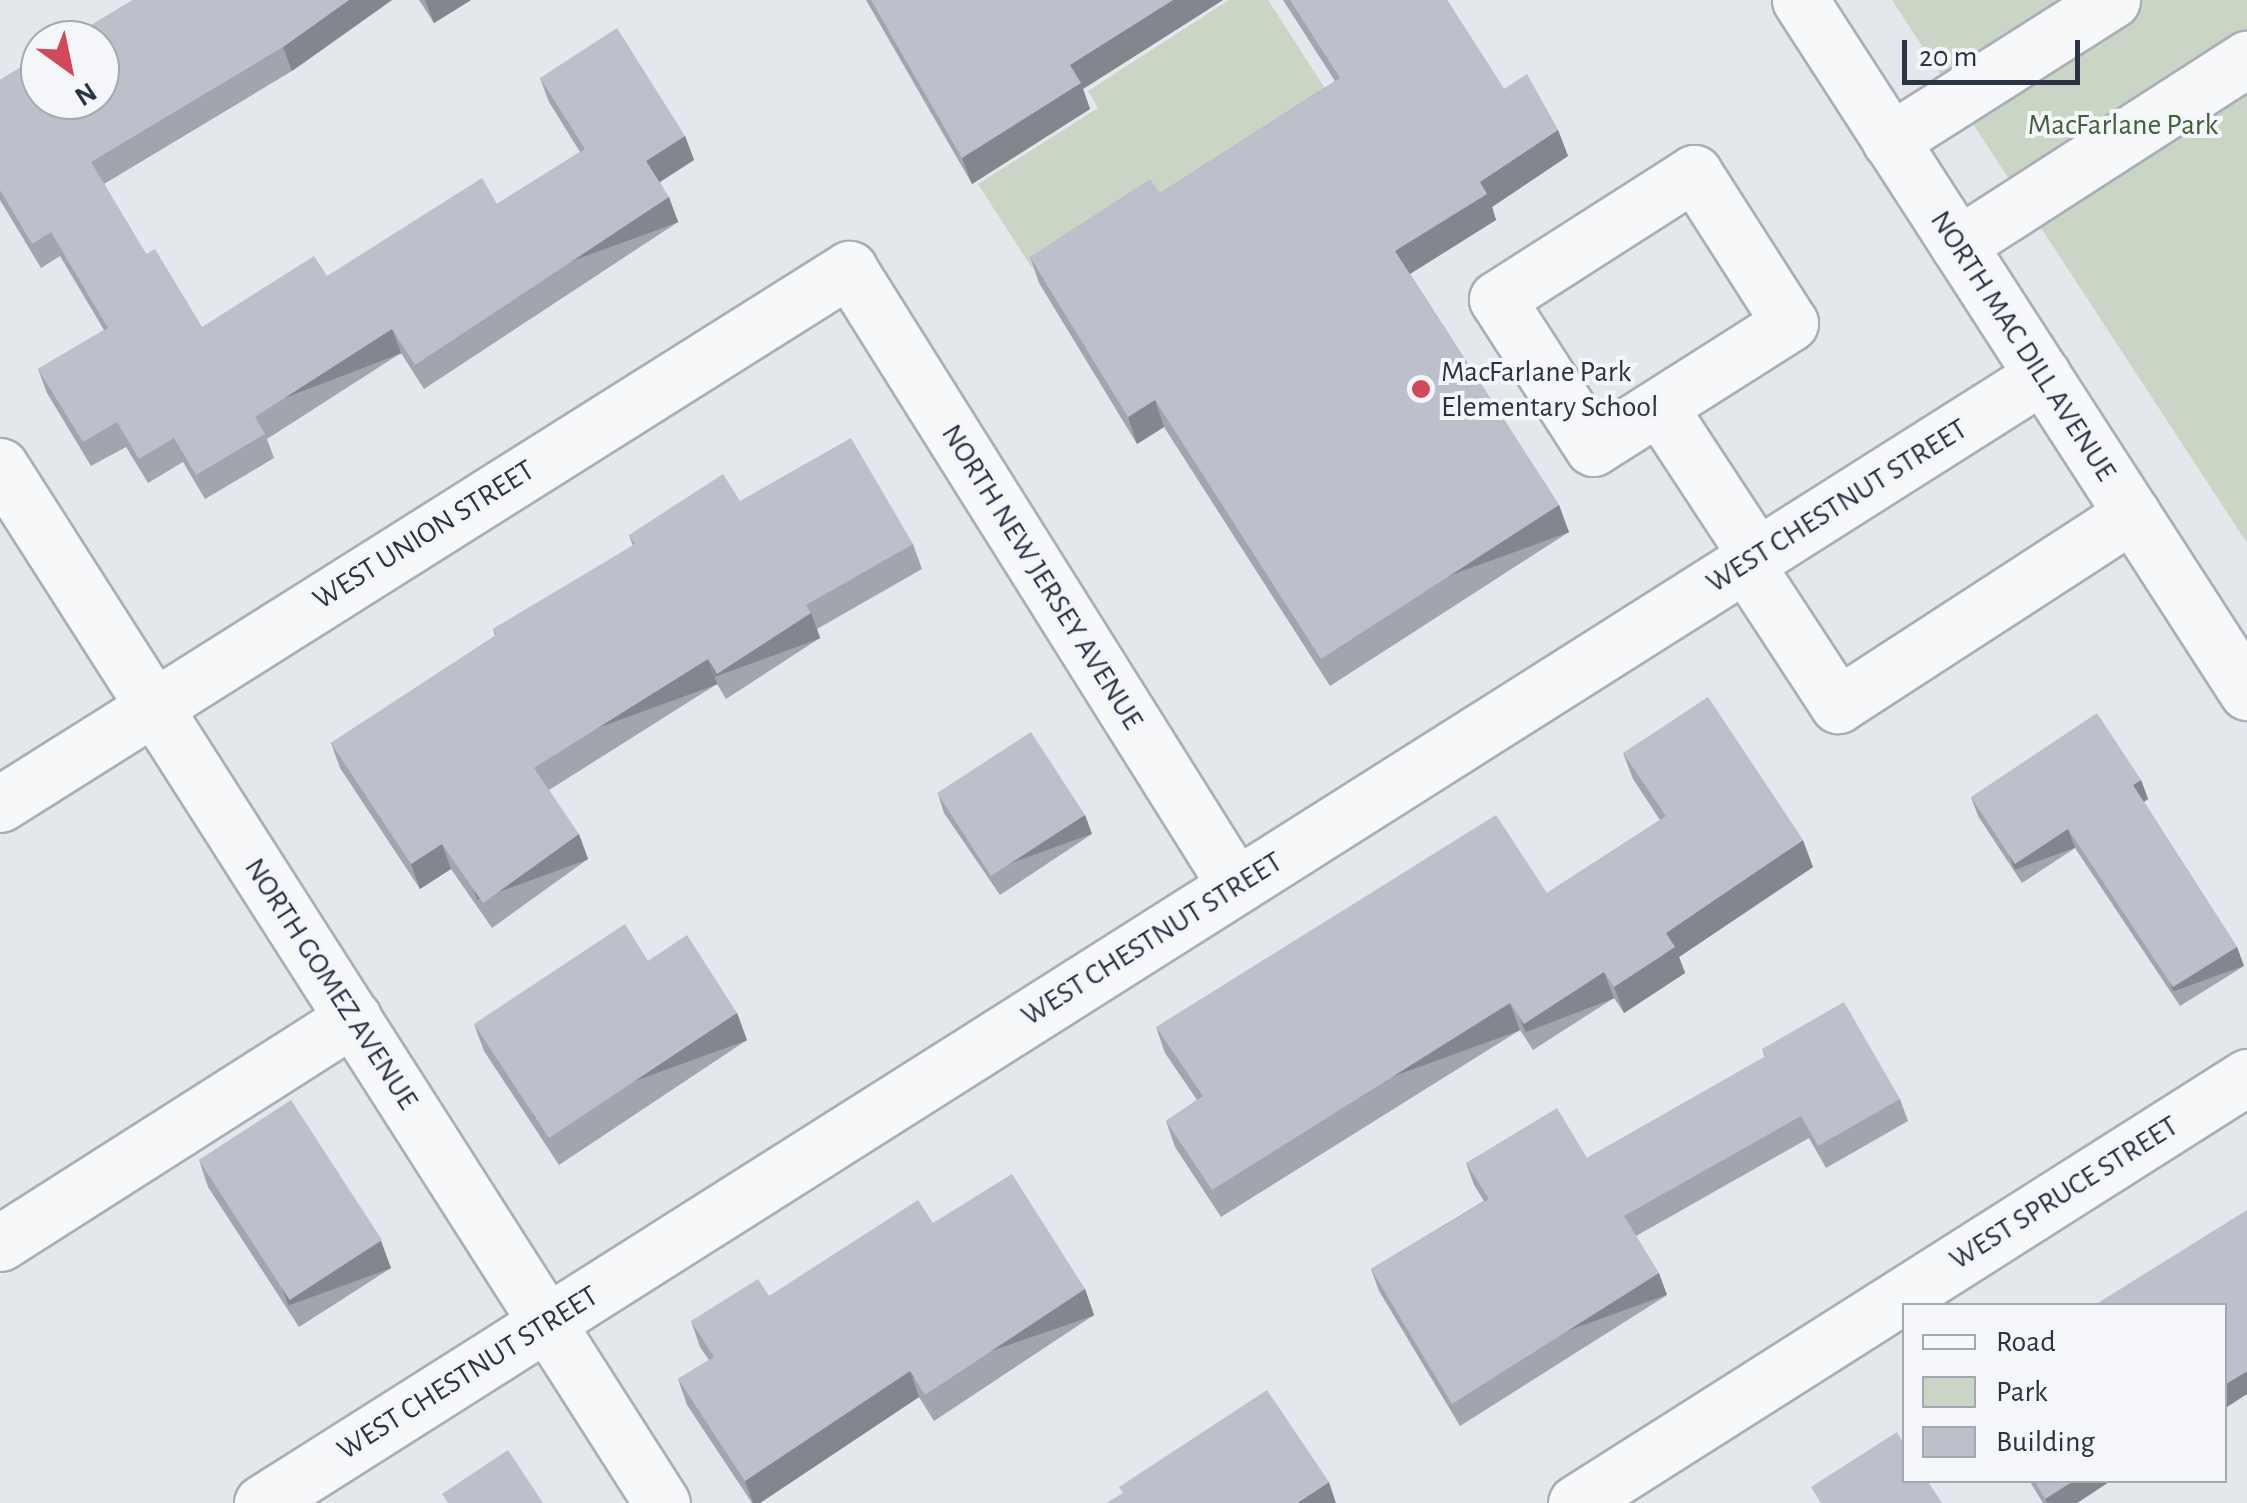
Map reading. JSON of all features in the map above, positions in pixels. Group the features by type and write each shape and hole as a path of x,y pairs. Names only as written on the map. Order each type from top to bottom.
{"street":[{"name":"NORTH MAC DILL AVENUE","path":"1800,0 2247,692"},
{"path":"1890,141 2112,0"},
{"path":"1958,245 2247,59"},
{"path":"1694,173 1790,323 1660,407 1593,448 1497,298 1694,173"},
{"name":"WEST UNION STREET","path":"0,804 849,268"},
{"name":"NORTH NEW JERSEY AVENUE","path":"849,268 1236,886"},
{"name":"WEST CHESTNUT STREET","path":"262,1503 2042,375"},
{"path":"1660,407 1838,705 2132,514"},
{"name":"NORTH GOMEZ AVENUE","path":"0,466 662,1503"},
{"path":"0,1242 353,1018"},
{"name":"WEST SPRUCE STREET","path":"1576,1503 2247,1077"}],"green space":[{"path":"1229,0 1268,0 1337,107 1032,268 978,184 1098,108 1088,91"},
{"name":"MacFarlane Park","path":"1892,0 2247,0 2247,543"}],"building":[{"path":"133,0 349,0 283,47 91,162 146,254 155,249 202,327 314,256 327,276 482,178 497,204 585,149 540,78 617,28 685,136 646,161 669,197 415,365 392,329 255,417 265,434 196,475 174,438 139,459 117,422 83,442 38,369 108,328 51,232 32,244 0,190 0,80 20,68 20,120 120,120 120,20 100,20"},
{"path":"871,0 1173,0 1070,65 1081,83 962,158"},
{"path":"1290,0 1447,0 1504,89 1527,74 1558,130 1480,182 1487,194 1395,251 1559,505 1321,659 1155,400 1128,417 1030,257 1150,179 1160,193 1340,78"},
{"path":"851,438 913,544 806,605 811,613 717,674 708,659 534,768 579,834 483,903 442,844 411,864 331,743 496,635 493,629 635,544 629,535 723,474 740,501"},
{"path":"1708,697 1803,840 1666,933 1675,947 1614,987 1604,972 1524,1024 1510,1003 1212,1190 1166,1121 1203,1096 1156,1027 1496,815 1547,893 1666,816 1623,753"},
{"path":"2097,713 2141,780 2133,785 2237,947 2173,987 2068,829 2015,864 1971,797"},
{"path":"1031,732 1085,815 991,876 937,793"},
{"path":"625,924 648,961 687,935 737,1013 549,1138 474,1024"},
{"path":"1844,1002 1900,1099 1818,1146 1801,1116 1624,1216 1659,1273 1452,1404 1371,1269 1489,1199 1466,1163 1557,1108 1587,1158 1766,1056 1762,1049"},
{"path":"291,1100 382,1240 290,1300 199,1160"},
{"path":"1012,1174 1085,1289 925,1395 910,1371 745,1481 678,1379 714,1357 691,1321 758,1279 769,1296 918,1200 933,1223"},
{"path":"2247,1210 2247,1371 2227,1383 2227,1303 2098,1303"},
{"path":"1267,1390 1329,1482 1297,1503 1106,1503 1123,1493 1119,1487"},
{"path":"1897,1432 1902,1441 1902,1483 1929,1483 1942,1503 1821,1503 1811,1487"},
{"path":"508,1450 543,1503 448,1503 442,1494"},
{"path":"2036,1483 2070,1483 2045,1499"}],"place":[{"name":"MacFarlane Park Elementary School","path":"1421,389"}]}
